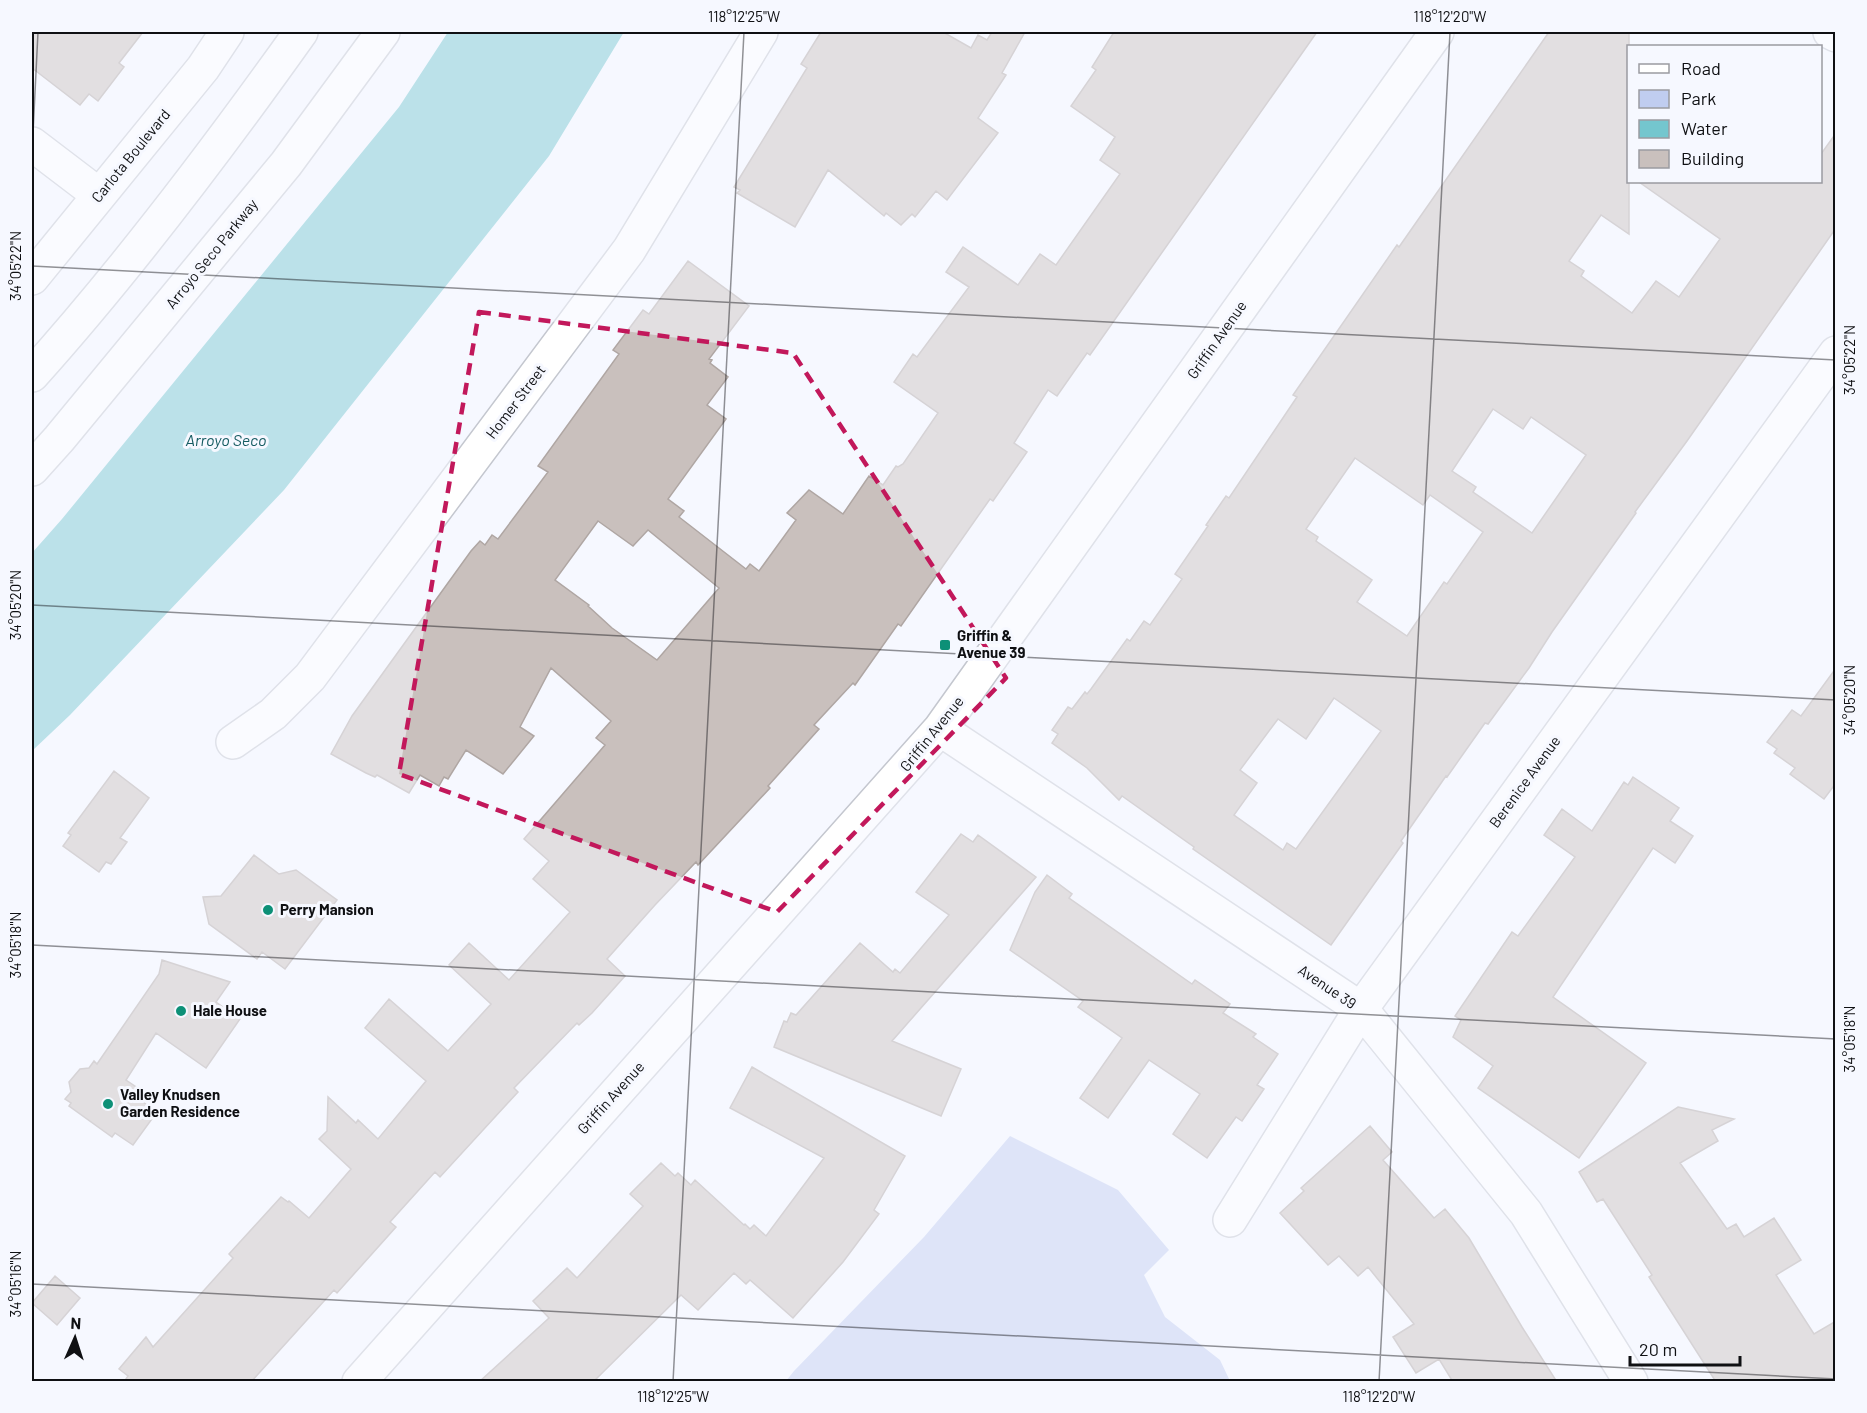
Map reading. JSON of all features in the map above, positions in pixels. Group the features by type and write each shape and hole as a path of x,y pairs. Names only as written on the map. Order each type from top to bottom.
{"main road":[{"name":"Carlota Boulevard","path":"32,278 203,68 227,32"},
{"path":"32,375 68,334 197,173 301,32"},
{"name":"Arroyo Seco Parkway","path":"32,469 286,164 383,32"},
{"name":"Homer Street","path":"233,742 273,714 310,677 629,250 761,32"},
{"name":"Griffin Avenue","path":"359,1382 940,729 1437,32"},
{"path":"1830,32 1836,35"},
{"path":"32,144 99,195"},
{"name":"Berenice Avenue","path":"1230,1220 1360,1009 1836,353"},
{"name":"Avenue 39","path":"940,729 1360,1009 1526,1213 1631,1382"}],"highlighted area":[{"path":"479,312 793,353 1006,678 777,912 399,774"}],"green space":[{"path":"1010,1136 1118,1190 1169,1250 1144,1275 1165,1317 1220,1360 1230,1381 786,1381 924,1237"}],"water":[{"name":"Arroyo Seco","path":"448,32 624,32 549,156 284,490 70,715 32,751 32,553 399,107"}],"building":[{"path":"32,32 143,32 119,63 124,67 98,101 89,94 80,105 32,68"},
{"path":"821,32 943,32 971,48 978,35 987,40 992,32 1025,32 1002,73 1006,75 978,118 998,133 947,200 936,191 915,217 912,214 901,225 886,213 884,216 828,170 795,227 737,193 740,190 734,187 807,68 801,64"},
{"path":"1114,32 1317,32 1090,355 1087,353 1057,396 1048,390 1014,443 1027,452 993,501 990,499 901,626 898,624 855,685 853,683 814,725 819,729 768,786 770,788 698,865 696,862 655,905 607,959 625,976 592,1013 579,1025 577,1023 514,1088 518,1092 440,1177 435,1172 390,1222 396,1227 337,1293 334,1290 251,1382 124,1382 128,1376 119,1369 146,1337 153,1347 233,1258 229,1254 281,1197 309,1218 351,1169 319,1139 327,1131 328,1097 356,1123 358,1120 378,1139 426,1081 365,1028 389,999 448,1051 491,1004 449,965 469,943 509,980 570,912 533,879 549,861 524,839 605,745 596,738 611,721 551,668 520,727 534,736 503,774 466,750 448,779 444,777 439,786 420,775 409,793 331,754 352,716 471,551 480,541 485,545 492,535 498,539 548,472 538,466 619,354 613,350 643,310 649,314 688,261 749,306 709,359 712,360 710,363 728,377 707,405 726,419 668,499 684,511 679,517 746,569 750,564 759,571 796,520 787,513 809,490 843,514 869,476 883,485 896,466 903,464 938,413 894,382 913,354 917,357 969,287 946,272 963,247 1018,285 1040,254 1056,265 1120,174 1100,160 1115,137 1071,106 1096,70 1092,67","holes":["598,521 633,546 648,530 719,588 657,660 612,628 589,605 555,580"]},
{"path":"1549,32 1629,32 1629,45 1627,45 1627,183 1629,183 1629,234 1601,215 1569,261 1584,271 1581,276 1632,313 1656,281 1679,297 1720,239 1640,183 1822,183 1822,153 1836,133 1836,228 1635,512 1529,668 1446,776 1401,841 1403,843 1331,945 1193,849 1194,847 1122,796 1119,800 1087,768 1052,743 1058,734 1052,730 1068,707 1072,709 1085,692 1087,694 1127,639 1130,641 1144,621 1150,625 1182,579 1175,574 1208,526 1206,525 1226,496 1229,498 1297,397 1293,395 1397,245 1399,247","holes":["1493,409 1523,429 1531,417 1586,455 1532,533 1473,492 1476,487 1452,471","1355,458 1423,505 1430,495 1483,532 1447,584 1444,582 1407,636 1357,602 1372,580 1316,541 1318,537 1306,529","1334,698 1381,731 1296,849 1287,843 1283,850 1234,815 1257,783 1240,770 1278,719 1306,739"]},
{"path":"1836,668 1836,783 1824,799 1790,774 1795,768 1774,753 1777,749 1767,742 1792,710 1801,716"},
{"path":"114,771 149,798 120,838 127,842 111,864 106,862 99,872 63,846 71,835 68,833"},
{"path":"1633,777 1679,808 1670,821 1693,836 1675,863 1653,848 1553,997 1646,1063 1579,1158 1478,1088 1493,1066 1453,1037 1461,1020 1455,1016 1512,932 1518,936 1575,857 1544,835 1562,809 1592,831 1624,782 1628,785"},
{"path":"961,834 973,842 978,835 1036,877 892,1041 961,1069 941,1116 774,1047 784,1021 787,1022 791,1013 796,1015 860,943 893,972 895,969 900,973 949,915 916,892"},
{"name":"Perry Mansion","path":"254,855 279,874 296,870 337,900 285,969 262,952 257,959 209,924 203,897 221,896"},
{"path":"1047,875 1072,894 1069,898 1192,984 1195,980 1230,1004 1223,1013 1256,1034 1253,1037 1278,1054 1257,1085 1264,1089 1242,1121 1236,1117 1207,1158 1173,1134 1200,1094 1149,1060 1108,1118 1080,1098 1122,1038 1078,1007 1083,1001 1010,950 1035,892"},
{"path":"162,960 230,982 216,1002 240,1019 206,1068 156,1033 126,1080 148,1095 143,1102 157,1112 133,1145 115,1133 112,1137 69,1106 71,1103 65,1099 71,1092 69,1082 80,1069 89,1068 94,1061 97,1064 159,974"},
{"path":"752,1067 905,1156 874,1210 879,1214 843,1262 793,1318 750,1280 746,1284 734,1273 698,1310 681,1295 593,1382 479,1382 549,1318 533,1301 567,1268 577,1278 643,1206 630,1194 661,1163 675,1176 678,1173 691,1185 695,1180 744,1225 750,1229 754,1225 766,1236 824,1158 730,1108"},
{"path":"1678,1107 1734,1119 1712,1130 1718,1141 1680,1163 1727,1229 1736,1224 1744,1237 1774,1218 1801,1260 1776,1275 1814,1334 1836,1321 1836,1382 1716,1382 1649,1277 1652,1275 1603,1199 1597,1202 1579,1172"},
{"path":"1370,1126 1392,1152 1383,1160 1434,1218 1445,1209 1469,1238 1557,1382 1453,1382 1439,1359 1416,1373 1393,1337 1414,1324 1368,1267 1358,1276 1339,1256 1328,1265 1280,1213 1304,1191 1301,1188"},
{"path":"55,1276 80,1298 57,1325 32,1303"}],"place":[{"name":"Griffin & Avenue 39","path":"945,645"},
{"name":"Perry Mansion","path":"268,910"},
{"name":"Hale House","path":"181,1011"},
{"name":"Valley Knudsen Garden Residence","path":"108,1104"}]}
